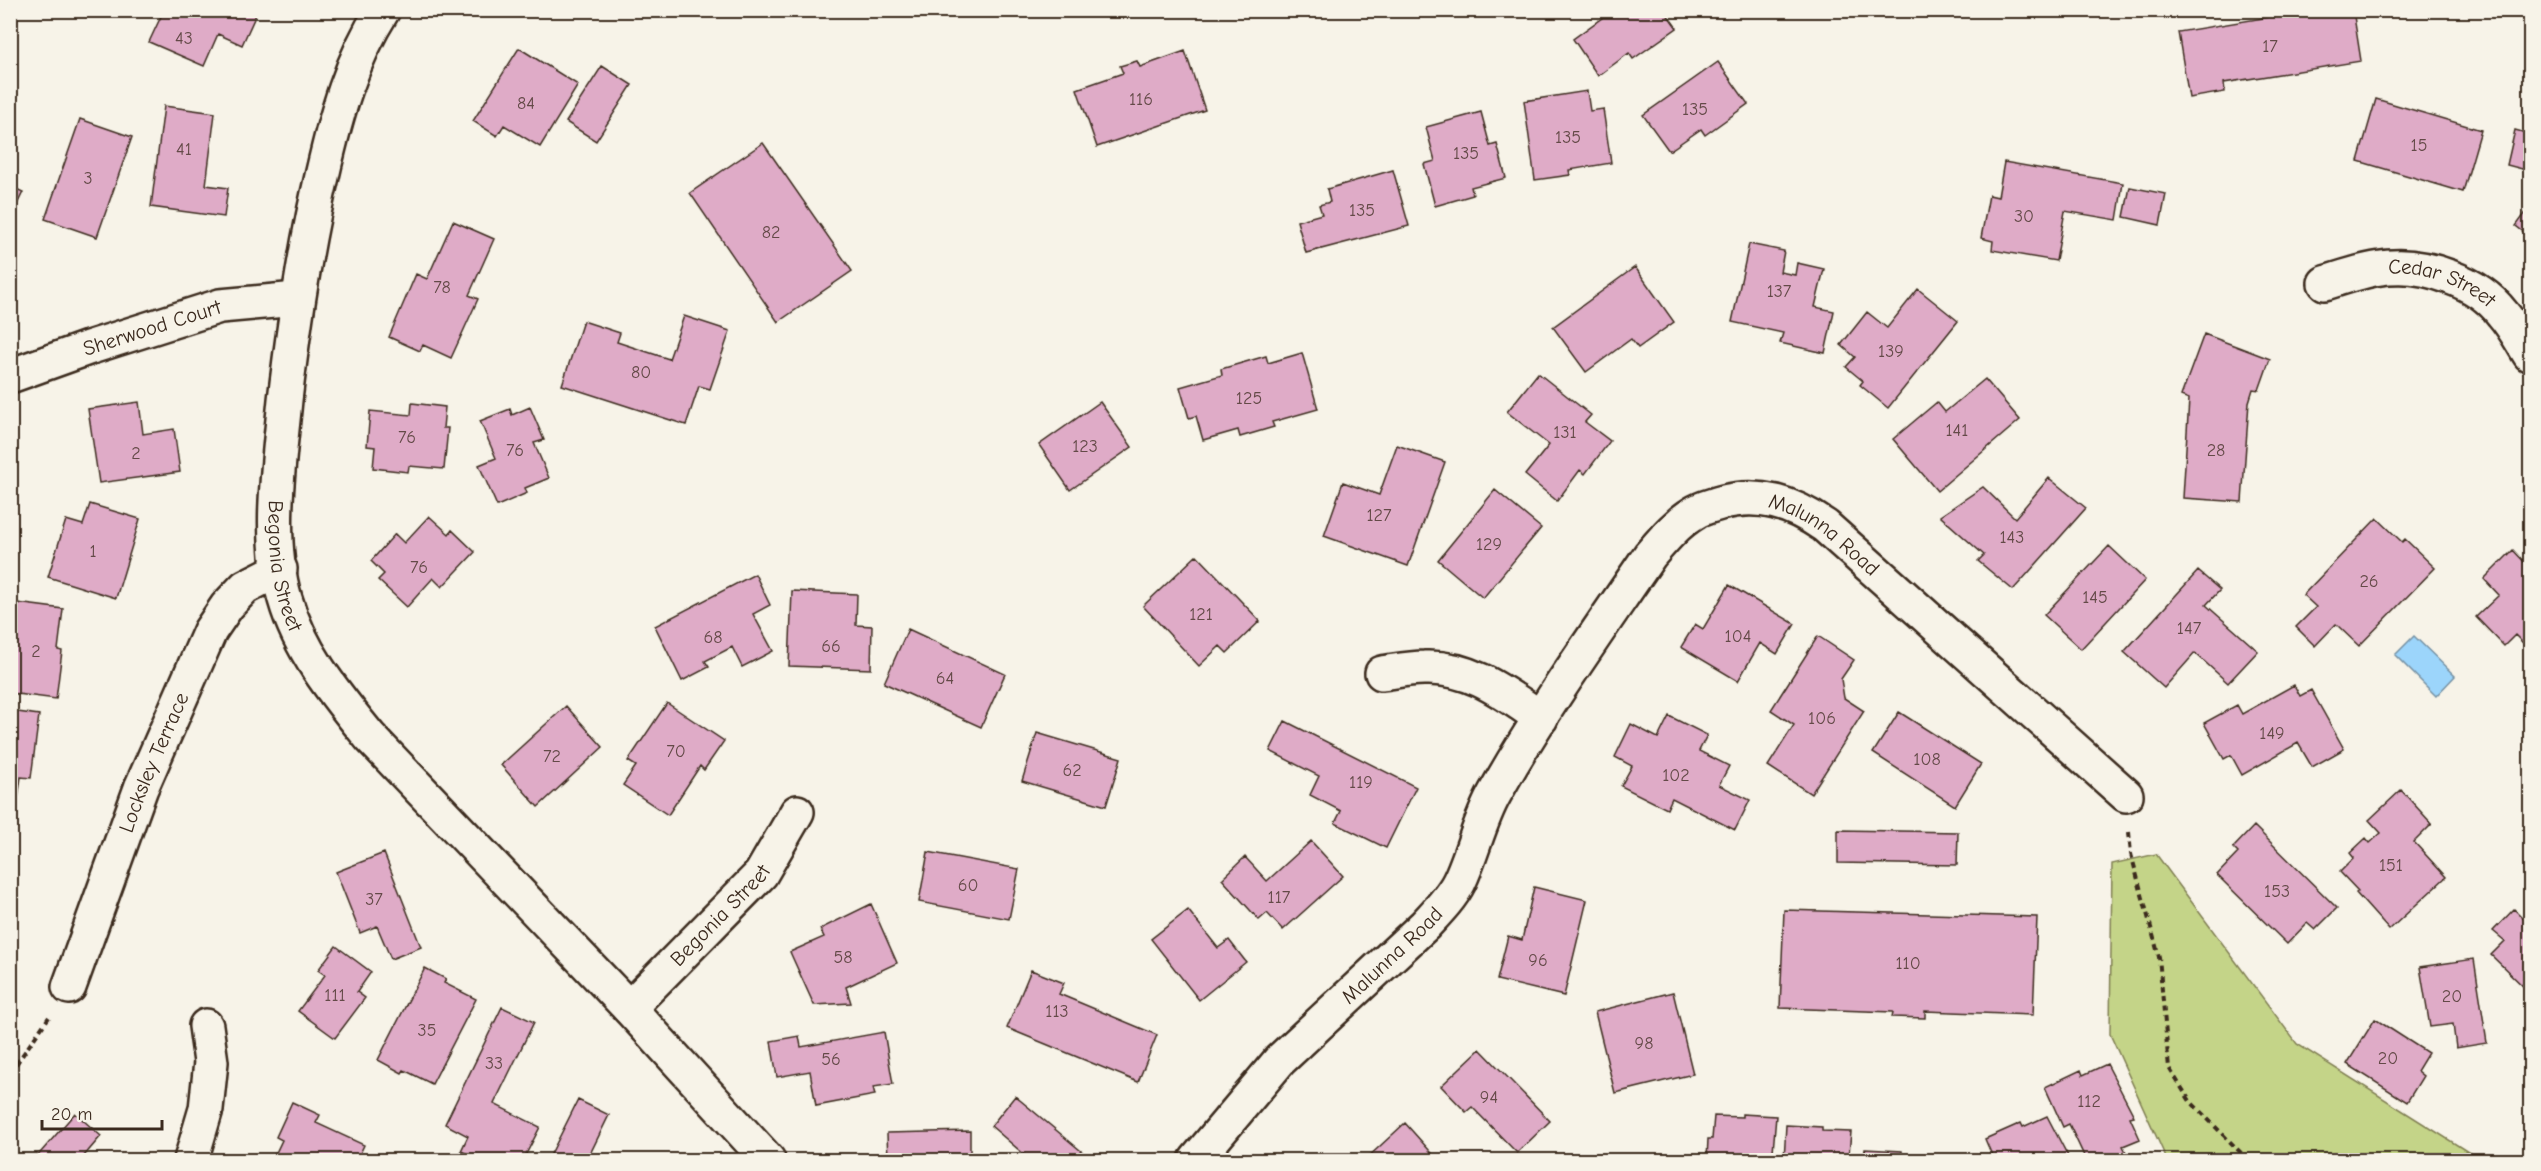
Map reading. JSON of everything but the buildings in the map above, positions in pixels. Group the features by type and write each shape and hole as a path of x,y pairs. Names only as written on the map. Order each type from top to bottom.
{"street":[{"name":"Begonia Street","path":"383,10 352,70 337,111 317,196 297,299 278,466 275,520 284,597 294,626 308,652 344,705 370,737 629,1008 768,1161"},
{"name":"Cedar Street","path":"2325,283 2363,270 2396,266 2426,267 2469,284 2501,312 2530,355"},
{"name":"Sherwood Court","path":"10,376 88,348 220,306 297,299"},
{"name":"Malunna Road","path":"1196,1161 1280,1060 1443,906 1458,883 1480,823 1494,794 1541,718 1650,555 1666,537 1695,512 1714,505 1752,498 1772,500 1798,510 1825,526 2126,795"},
{"name":"Locksley Terrace","path":"69,987 141,788 210,631 227,606 245,587 280,569"},
{"path":"1382,673 1425,668 1461,671 1484,680 1541,718"},
{"name":"Begonia Street","path":"629,1008 761,874 797,812"},
{"path":"191,1161 206,1109 211,1062 206,1026"}],"path":[{"path":"2126,795 2131,854 2159,957 2169,1068 2190,1101 2248,1161"},
{"path":"10,1072 69,987"}],"green space":[{"path":"2156,854 2297,1044 2476,1157 2476,1160 2167,1160 2110,1034 2112,864"}],"water":[{"path":"2414,636 2455,676 2436,696 2395,655"}]}
